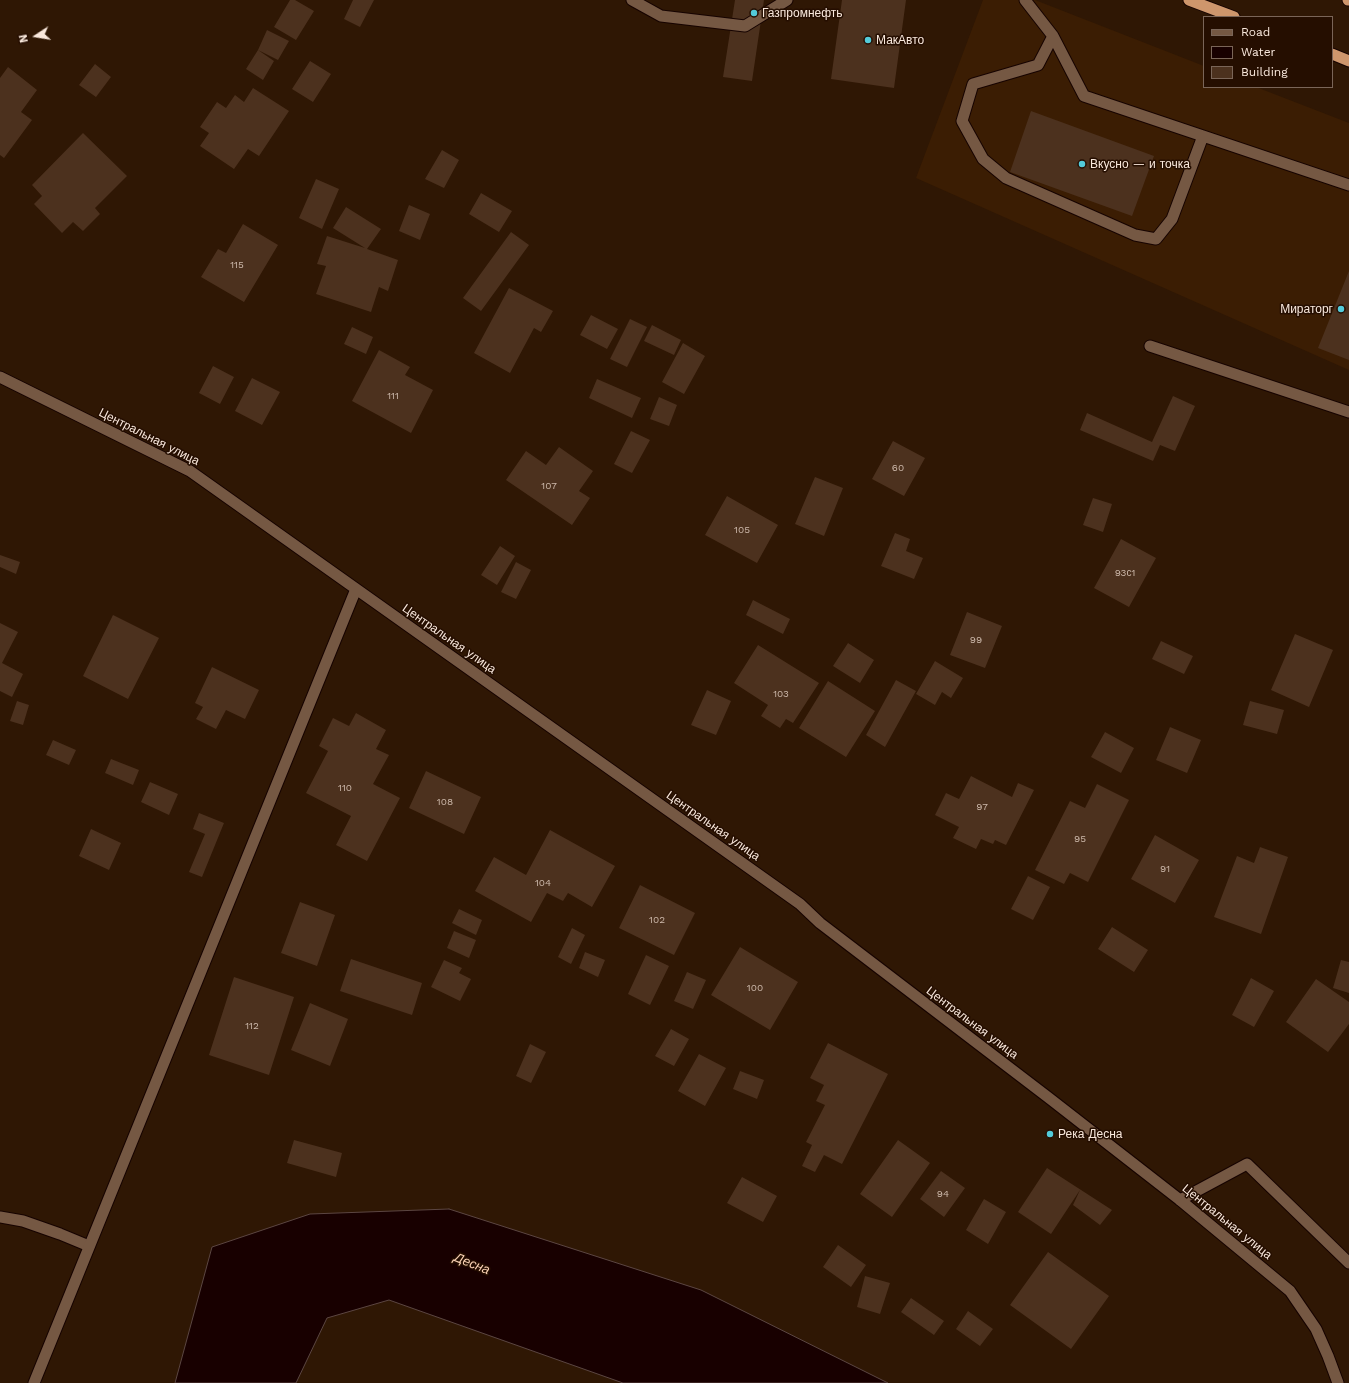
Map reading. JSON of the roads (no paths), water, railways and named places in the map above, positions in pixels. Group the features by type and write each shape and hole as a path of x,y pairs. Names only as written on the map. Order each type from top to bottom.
{"highway":[{"path":"1189,0 1231,16"},
{"path":"1333,54 1349,61"}],"street":[{"path":"632,0 661,16 745,26 787,0"},
{"path":"1025,0 1053,36 1084,96 1349,185"},
{"path":"1053,36 1038,65 973,84 962,121 983,159 1006,178 1135,235 1156,239 1172,219 1203,136"},
{"path":"1150,346 1349,412"},
{"name":"Центральная улица","path":"0,377 190,471 800,904 820,923 1180,1200 1290,1291 1316,1329 1338,1383"},
{"path":"34,1383 356,589"},
{"path":"1180,1200 1247,1164 1349,1263"},
{"path":"0,1217 23,1221 89,1246"}],"water":[{"name":"Десна","path":"449,1209 701,1290 888,1383 623,1383 389,1300 327,1318 296,1383 175,1383 212,1247 310,1214"}],"place":[{"name":"Газпромнефть","path":"754,13"},
{"name":"МакАвто","path":"868,40"},
{"name":"Вкусно — и точка","path":"1082,164"},
{"name":"Мираторг","path":"1341,309"},
{"name":"Река Десна","path":"1050,1134"}]}
